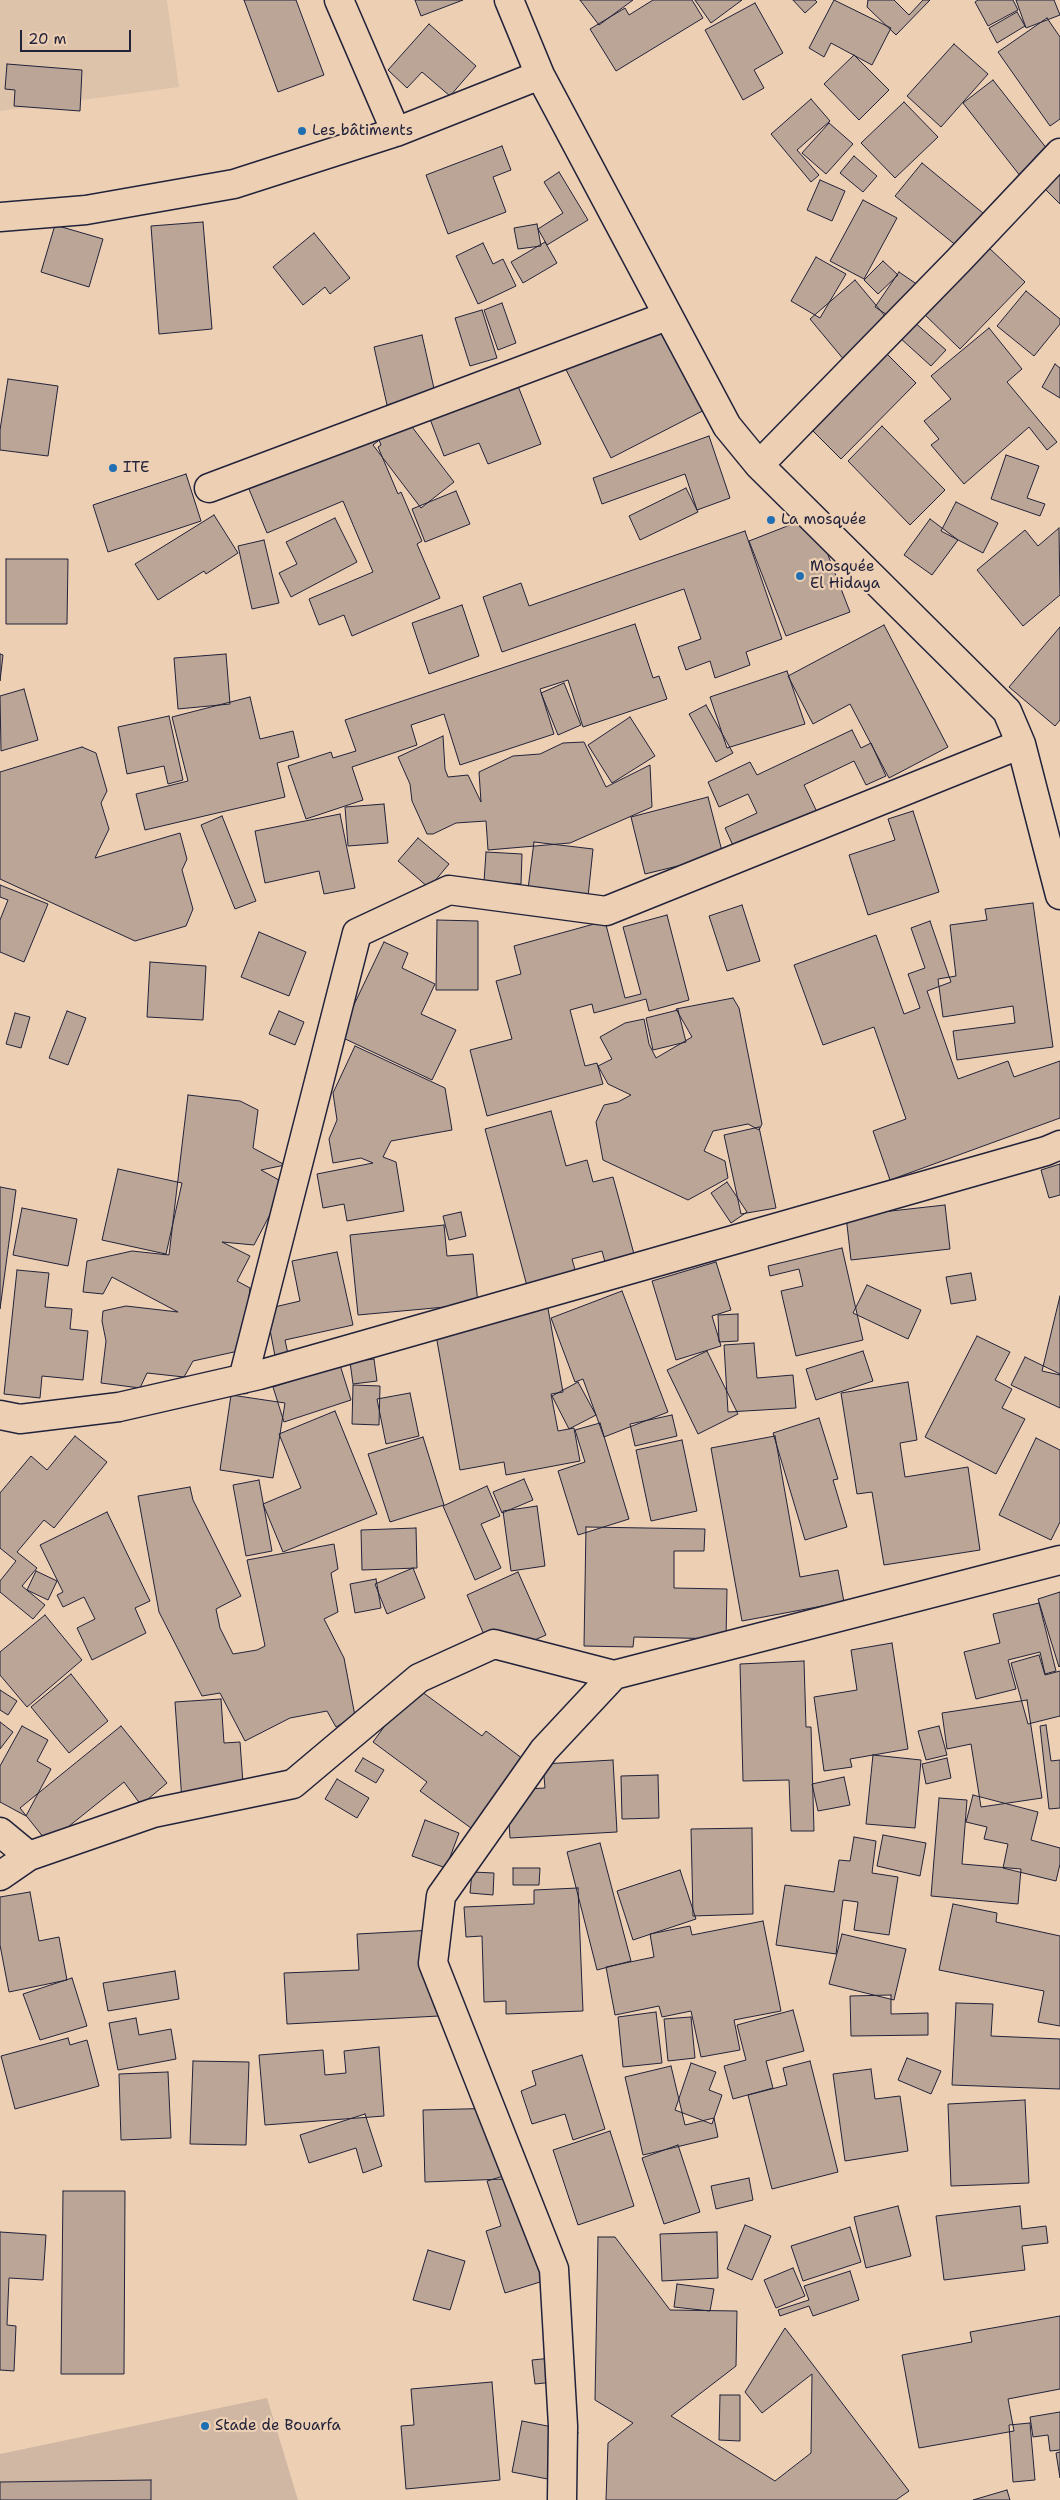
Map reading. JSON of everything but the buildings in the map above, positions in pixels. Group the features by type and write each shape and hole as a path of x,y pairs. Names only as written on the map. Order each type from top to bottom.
{"street":[{"path":"339,0 396,132"},
{"path":"509,0 540,75 727,426 760,465 1008,711 1021,744 1060,895"},
{"path":"0,217 86,210 234,184 396,132 540,75"},
{"path":"760,465 958,261 1060,152"},
{"path":"208,488 667,316"},
{"path":"243,1379 357,933 450,890 606,911 1021,744"},
{"path":"0,1415 20,1419 119,1407 243,1379 1046,1151 1060,1145"},
{"path":"0,1876 29,1856 152,1813 293,1784 419,1678 494,1644 614,1675 1060,1560"},
{"path":"562,2500 562,2426 554,2269 433,1963 441,1896 544,1750 614,1675"},
{"path":"0,1832 29,1856"}],"shaded area":[{"path":"0,0 167,0 179,87 0,111"},
{"name":"Stade de Bouarfa","path":"267,2398 298,2500 0,2500 0,2454"}],"place":[{"name":"Les bâtiments","path":"302,131"},
{"name":"ITE","path":"113,468"},
{"name":"La mosquée","path":"771,520"},
{"name":"Mosquée El Hidaya","path":"800,576"},
{"name":"Stade de Bouarfa","path":"205,2426"}]}
